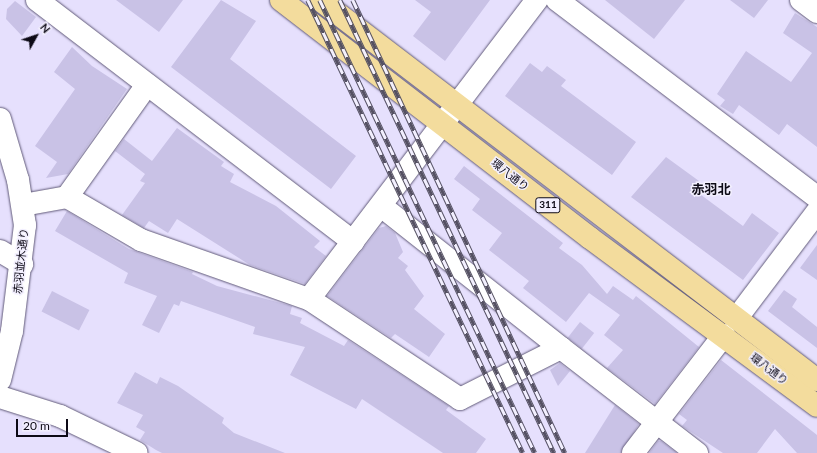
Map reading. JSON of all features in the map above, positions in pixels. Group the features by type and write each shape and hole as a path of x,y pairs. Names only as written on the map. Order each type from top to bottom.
{"main road":[{"name":"環八通り","path":"281,0 443,123 590,238 730,327 817,380"},
{"name":"環八通り","path":"320,0 458,103 730,327 817,406"}],"street":[{"path":"37,0 146,85 353,242"},
{"path":"309,299 537,0"},
{"path":"557,0 817,197"},
{"path":"801,0 817,12"},
{"path":"67,197 146,85"},
{"name":"赤羽並木通り","path":"0,119 23,205 22,264 0,380"},
{"path":"23,205 67,197 141,240 309,299 460,399 561,348"},
{"path":"381,206 697,453"},
{"path":"633,453 817,212"},
{"path":"0,251 22,264"},
{"path":"0,397 60,416 137,453"}],"building":[{"path":"116,0 183,0 159,32"},
{"path":"221,0 256,21 230,59 356,156 331,189 171,67"},
{"path":"415,0 490,0 445,61 413,36 431,12"},
{"path":"605,0 685,0 654,39"},
{"path":"730,0 768,0 754,18"},
{"path":"15,1 36,17 22,36 6,19 7,9"},
{"path":"795,13 817,27 817,147 787,124 779,135 739,105 733,114 720,106 725,100 717,94 746,51 791,82 812,53 783,33"},
{"path":"72,47 92,66 127,89 68,174 46,178 57,162 35,146 75,89 54,72"},
{"path":"530,63 542,72 547,66 566,80 561,86 636,142 612,175 505,96"},
{"path":"177,128 224,162 221,166 234,174 230,182 276,206 320,241 314,247 326,256 305,284 250,265 177,219 168,233 149,221 144,228 122,215 145,183 140,181 145,174 115,151 124,139 152,161"},
{"path":"666,157 699,181 693,189 743,226 752,213 779,233 743,280 631,197"},
{"path":"464,166 563,243 559,248 582,265 607,294 613,286 633,300 636,296 699,347 655,404 607,368 623,350 604,335 620,315 589,293 566,322 523,288 529,281 489,250 502,233 472,210 480,199 454,179"},
{"path":"67,211 129,249 193,272 192,274 217,286 292,306 290,314 302,318 300,323 344,346 348,340 449,406 446,410 486,439 476,453 443,453 362,399 356,409 290,375 305,347 253,334 255,327 181,301 179,306 174,304 159,333 142,325 157,296 124,283 128,273 55,231"},
{"path":"386,226 395,233 403,252 398,258 408,266 405,270 424,296 414,309 445,334 429,357 395,334 391,338 327,296 379,228"},
{"path":"817,245 817,280 800,268"},
{"path":"784,290 797,299 792,307 817,327 817,348 768,311"},
{"path":"52,291 89,310 79,331 42,311"},
{"path":"580,322 594,333 582,349 568,338"},
{"path":"721,360 817,435 817,453 797,453 775,429 757,453 723,453 682,426 687,420 679,414"},
{"path":"560,363 570,371 558,386 550,370"},
{"path":"135,372 157,384 160,377 178,386 224,418 222,423 234,433 285,453 162,453 156,450 140,440 145,432 136,427 143,415 117,403"},
{"path":"615,405 639,424 621,453 585,453"},
{"path":"658,441 661,441 677,453 649,453"}],"railway":[{"path":"308,0 523,453"},
{"path":"320,0 535,453"},
{"path":"340,0 554,453"},
{"path":"353,0 565,453"}],"district":[{"name":"赤羽北","path":"711,189"}]}
